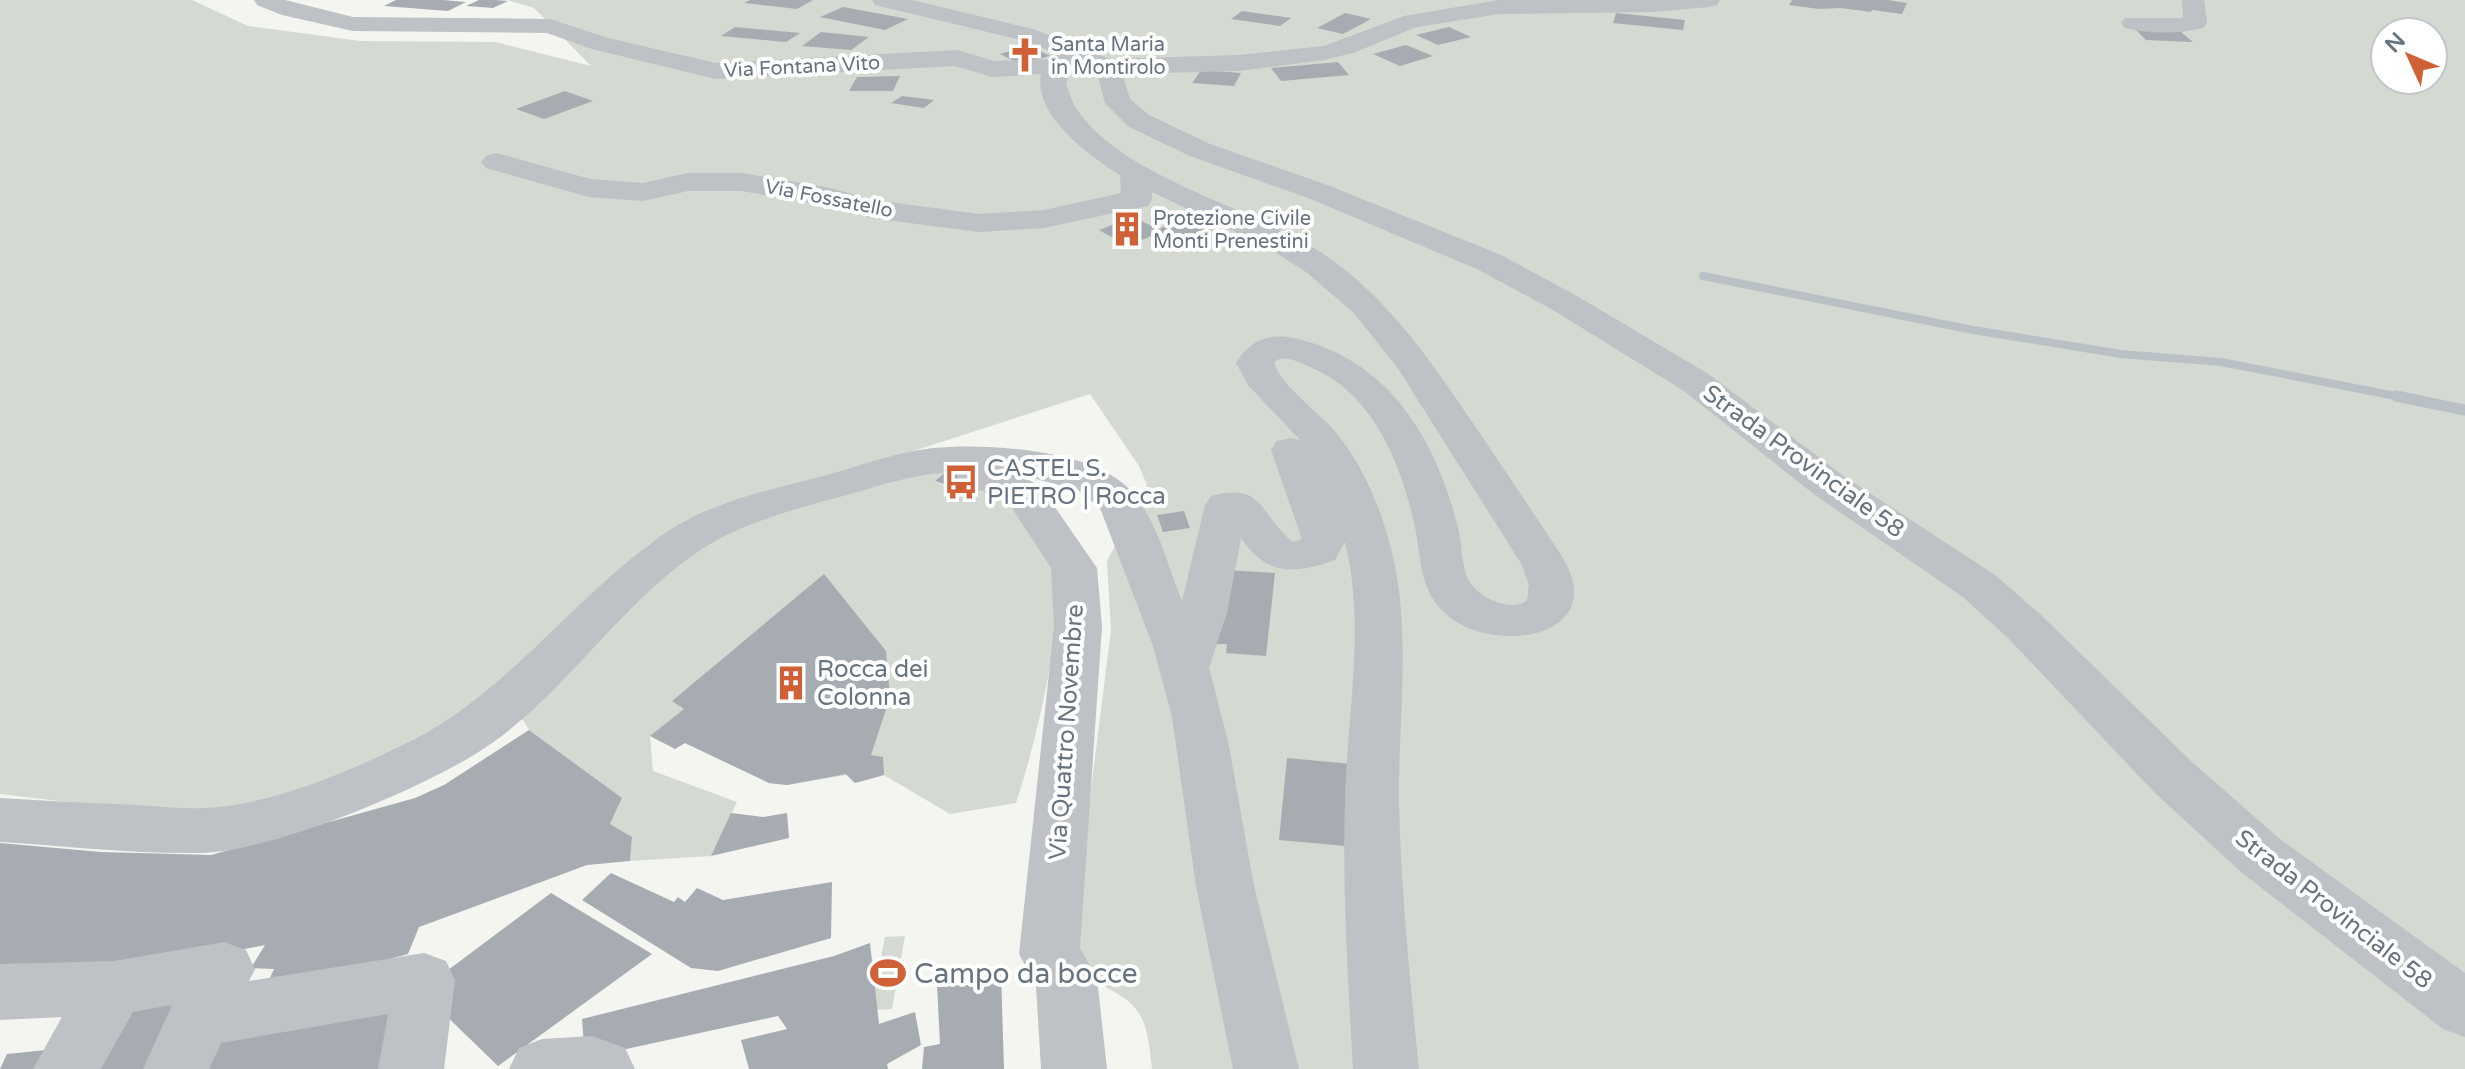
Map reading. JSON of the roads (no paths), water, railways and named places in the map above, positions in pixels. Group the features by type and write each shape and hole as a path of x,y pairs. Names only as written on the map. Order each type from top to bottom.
{"street":[{"name":"Via Fontana Vito","path":"265,0 290,10 353,24 550,26 601,44 716,71 957,58 992,69 1062,58"},
{"path":"883,0 1022,32 1053,42 1062,58 1107,67 1239,63 1324,53 1412,21 1499,7 1653,5 1709,0"},
{"path":"2133,23 2174,26 2195,23 2193,0"},
{"path":"1062,58 1053,76 1053,86 1072,121 1094,145 1135,173 1222,211 1289,246 1323,267 1367,306 1441,405 1545,565 1552,584 1551,601 1525,622 1493,618 1465,606 1444,577 1432,513 1410,448 1393,416 1375,394 1341,367 1303,351 1279,346 1258,355 1255,363 1261,377 1324,443 1338,465 1358,514 1374,579 1379,629 1372,874 1386,1069"},
{"name":"Strada Provinciale 58","path":"1107,67 1111,86 1121,107 1152,128 1200,150 1372,213 1503,269 1697,383 1830,486 1968,577 2024,626 2192,794 2287,878 2465,1009"},
{"name":"Via Fossatello","path":"496,162 589,188 643,192 688,182 742,182 802,191 871,209 979,223 1044,219 1137,199 1135,173"},
{"path":"1184,669 1203,613 1226,505 1234,503 1241,508 1264,542 1290,558 1301,558 1319,550 1324,539 1291,450"},
{"path":"0,820 200,831 227,830 277,817 393,774 482,724 655,562 689,537 748,512 878,473 942,460 996,462 1056,470 1089,478 1108,491 1124,512 1184,669 1204,754 1222,872 1260,1027 1266,1069"},
{"name":"Via Quattro Novembre","path":"942,460 984,474 1026,496 1074,568 1078,626 1049,954 1066,978 1074,1069"},
{"path":"0,992 114,988 224,969 187,1044"},
{"path":"187,1044 424,980 411,1069"},
{"path":"66,1069 114,988"},
{"path":"542,1069 592,1066 602,1069"}],"waterway":[{"path":"1703,276 1973,330 2121,354 2221,362 2403,397"},
{"path":"2396,396 2403,397"},
{"path":"2403,397 2465,410"}],"place":[{"name":"Santa Maria in Montirolo","path":"1025,55"},
{"name":"Protezione Civile Monti Prenestini","path":"1127,229"},
{"name":"CASTEL S. PIETRO | Rocca","path":"961,482"},
{"name":"Rocca dei Colonna","path":"791,683"},
{"name":"Campo da bocce","path":"888,973"}]}
